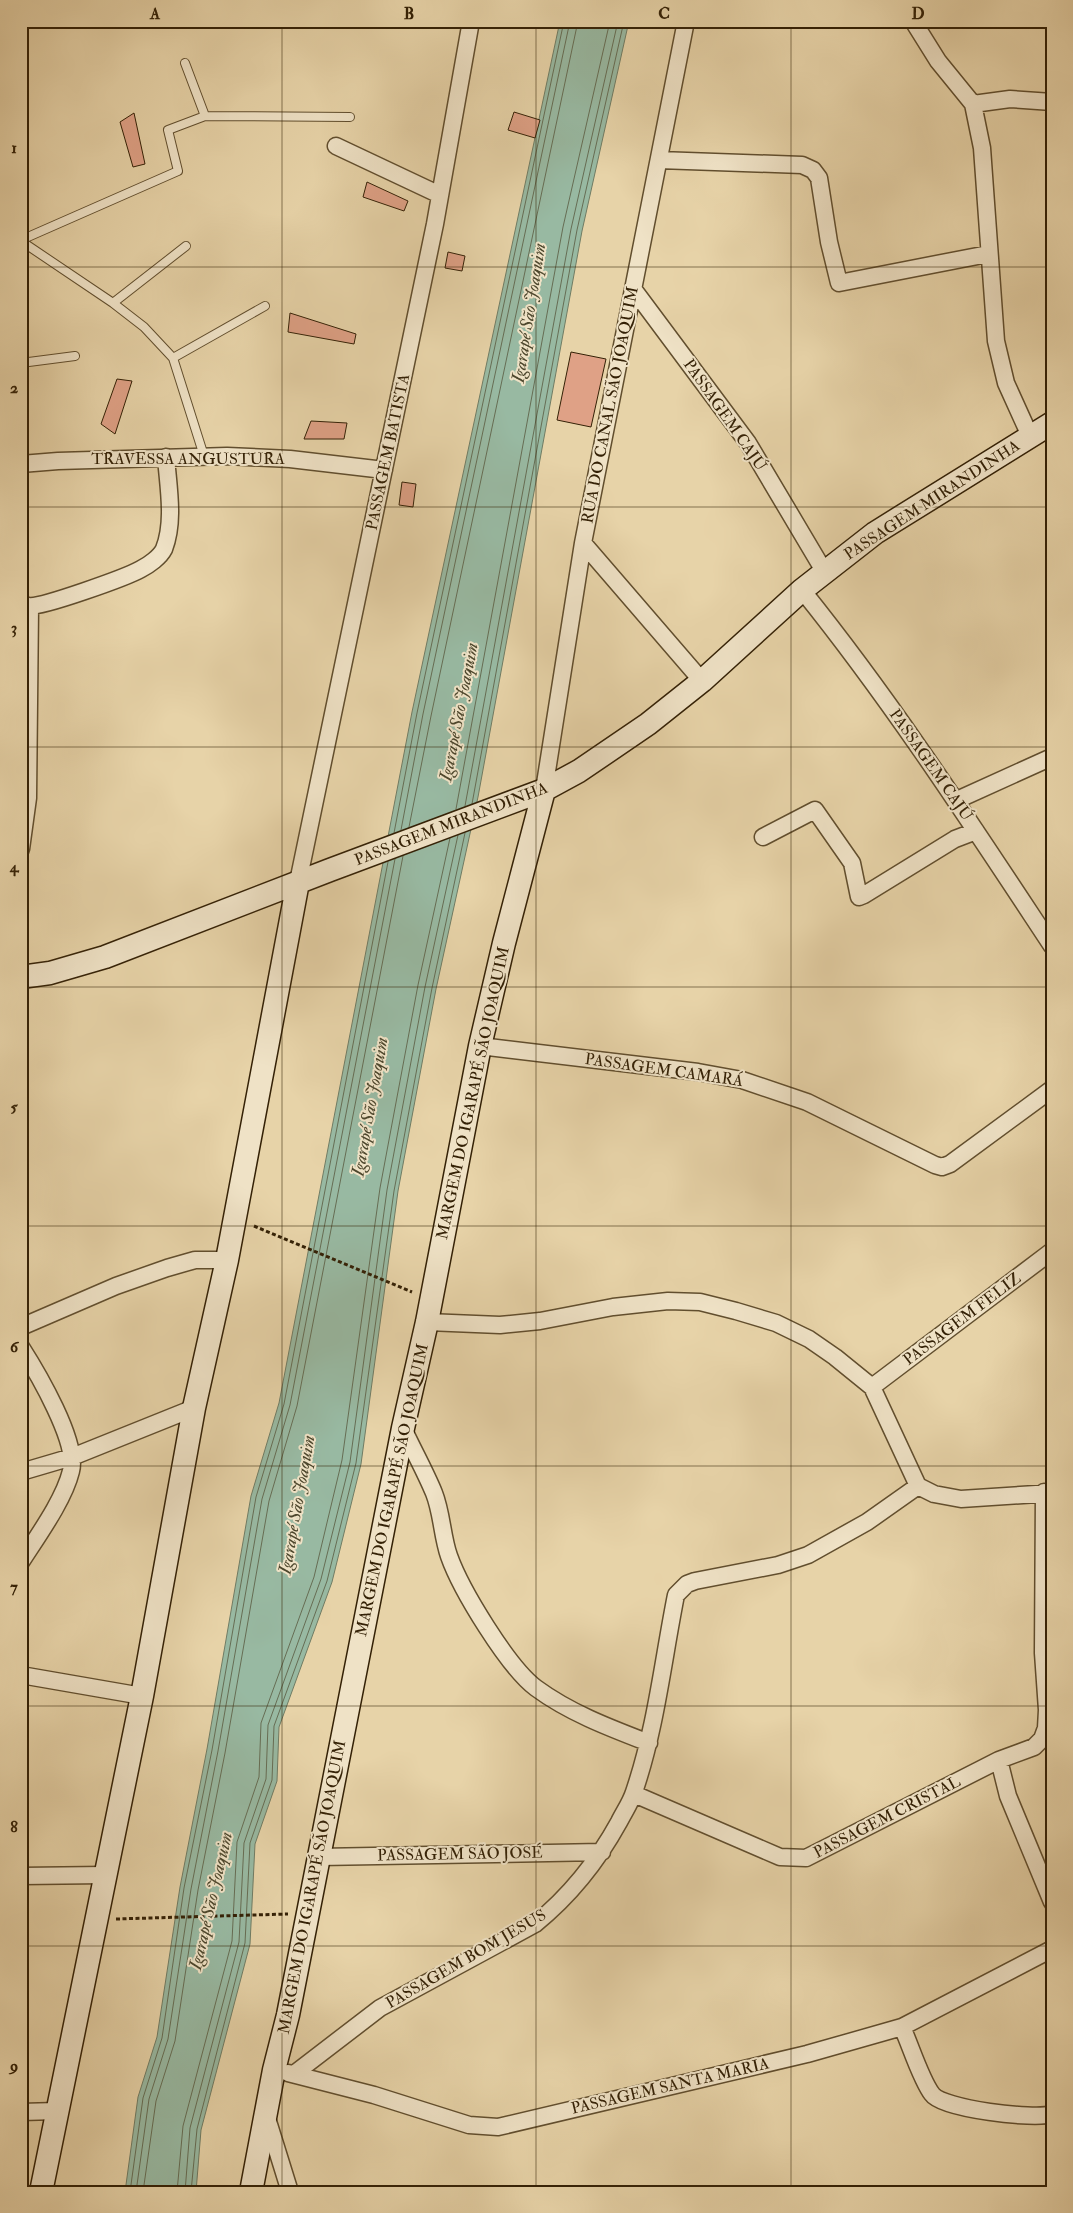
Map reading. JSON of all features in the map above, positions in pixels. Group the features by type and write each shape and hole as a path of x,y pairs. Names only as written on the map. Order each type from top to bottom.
{"street":[{"name":"PASSAGEM BATISTA","path":"298,882 440,195 471,21"},
{"name":"RUA DO CANAL SÃO JOAQUIM","path":"536,793 583,543 686,21"},
{"path":"915,22 938,61 973,104 982,148 988,254 996,341 1000,363 1010,392 1030,436"},
{"path":"973,104 1010,99 1052,102"},
{"path":"336,146 440,195"},
{"path":"659,160 802,165 813,170 819,178 837,281 841,283 988,254"},
{"name":"PASSAGEM CAJÚ","path":"634,290 748,443 824,571"},
{"name":"PASSAGEM MIRANDINHA","path":"21,977 50,973 106,957 298,882 536,793 579,771 622,743 702,681 824,571 875,533 1052,423"},
{"name":"TRAVESSA ANGUSTURA","path":"21,464 58,460 204,456 290,459 384,470"},
{"path":"21,849 28,788 25,605 80,593 140,570 163,551 168,533 169,509 166,457"},
{"path":"583,543 702,681"},
{"name":"PASSAGEM CAJÚ","path":"802,590 882,693 957,800 1052,946"},
{"path":"957,800 1052,757"},
{"name":"MARGEM DO IGARAPÉ SÃO JOAQUIM","path":"251,2192 266,2117 284,2072 288,2016 403,1428 427,1322 480,1046 536,793"},
{"path":"763,837 815,810 852,863 859,897 864,896 955,839 976,831"},
{"path":"41,2192 142,1696 194,1408 236,1218 298,882"},
{"name":"PASSAGEM CAMARÁ","path":"480,1046 698,1072 742,1080 807,1102 934,1166 942,1167 950,1164 1052,1088"},
{"name":"PASSAGEM FELIZ","path":"872,1388 1052,1251"},
{"path":"21,1327 99,1293 167,1268 195,1260 227,1260"},
{"path":"427,1322 500,1325 540,1321 613,1307 668,1301 700,1302 776,1323 809,1339 835,1357 872,1388 918,1486 940,1496 961,1499 1048,1492"},
{"path":"21,1348 58,1413 72,1457 72,1469 66,1486 21,1562"},
{"path":"21,1472 72,1457 194,1408"},
{"path":"403,1428 435,1495 449,1555 460,1581 471,1602 517,1668 536,1688 592,1720 649,1743"},
{"name":"PASSAGEM BOM JESUS","path":"284,2072 380,2008 535,1924 577,1886 602,1852 634,1794 649,1743 676,1595 680,1589 695,1581 778,1565 808,1555 867,1522 918,1486"},
{"name":"PASSAGEM CRISTAL","path":"634,1794 780,1857 806,1858 999,1760 1034,1747 1042,1739 1046,1728 1047,1710 1042,1644 1048,1492"},
{"path":"21,1675 142,1696"},
{"path":"999,1760 1008,1796 1052,1902"},
{"name":"PASSAGEM SÃO JOSÉ","path":"319,1857 602,1852"},
{"path":"21,1876 105,1875"},
{"name":"PASSAGEM SANTA MARIA","path":"284,2072 374,2095 469,2125 498,2127 807,2054 902,2027 1052,1949"},
{"path":"902,2027 930,2092 942,2102 1009,2114 1043,2116 1052,2114"},
{"path":"21,2112 57,2111"},
{"path":"266,2117 290,2192"}],"lane":[{"path":"185,62 205,116"},
{"path":"21,240 178,171 168,130 205,116 350,117"},
{"path":"21,240 113,303 144,327 173,358 204,456"},
{"path":"113,303 186,246"},
{"path":"173,358 265,306"},
{"path":"21,363 75,356"}],"path":[{"path":"236,1218 388,1282"},
{"path":"96,1919 272,1914"}],"water":[{"name":"Igarapé São Joaquim","path":"560,21 629,21 582,231 478,797 436,989 398,1191 361,1464 332,1582 279,1727 277,1781 255,1844 250,1944 201,2130 196,2192 125,2192 138,2097 157,2037 180,1887 207,1749 251,1496 279,1403 412,712"}],"building":[{"path":"514,112 540,120 535,138 508,130"},
{"path":"134,113 145,164 133,167 120,122"},
{"path":"367,182 408,201 404,211 363,197"},
{"path":"448,252 465,256 462,271 445,268"},
{"path":"290,313 356,334 354,344 288,332"},
{"path":"571,352 606,359 591,427 557,420"},
{"path":"117,379 132,381 115,434 101,424"},
{"path":"311,421 347,423 344,439 304,439"},
{"path":"402,482 416,484 413,507 399,505"}]}
